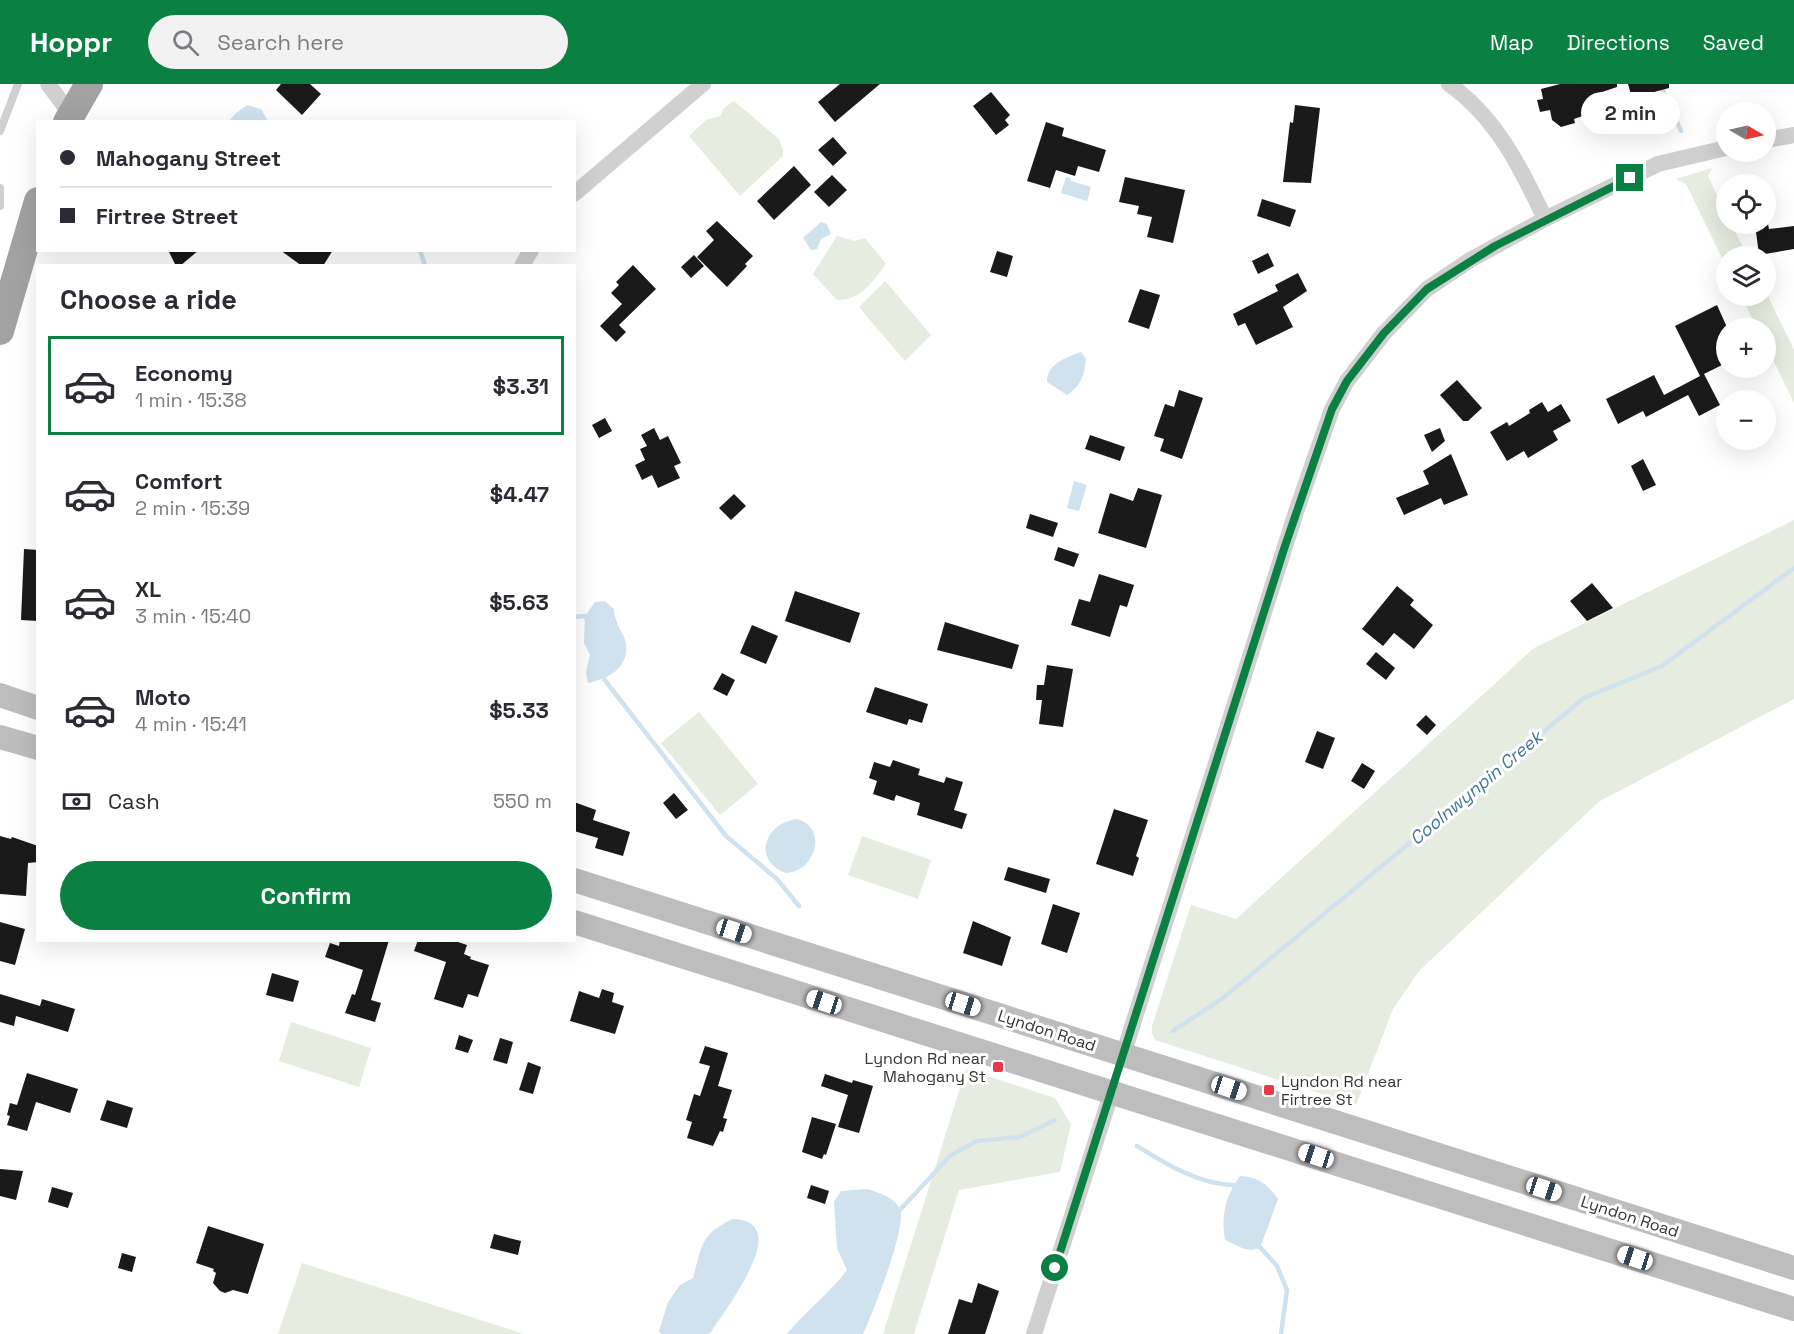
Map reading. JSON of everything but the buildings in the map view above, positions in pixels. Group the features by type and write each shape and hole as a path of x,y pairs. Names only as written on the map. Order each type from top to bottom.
{"highway":[{"path":"69,118 89,84"},
{"path":"0,267 15,226 36,185"},
{"path":"0,331 36,208"}],"main road":[{"path":"0,695 36,708"},
{"path":"0,703 36,709"},
{"path":"0,736 36,747"},
{"name":"Lyndon Road","path":"576,881 1794,1268"},
{"path":"576,923 1794,1309"},
{"path":"1112,1091 1123,1054"}],"street":[{"path":"48,84 69,118"},
{"path":"576,192 703,84"},
{"path":"1449,84 1483,112 1504,141 1545,219"},
{"path":"1776,138 1794,135"},
{"path":"1123,1054 1292,523 1332,409 1347,381 1384,333 1427,289 1470,260 1545,219 1658,164 1716,150"},
{"path":"1034,1334 1112,1091"}],"lane":[{"path":"0,131 18,84"},
{"path":"0,188 0,206"}],"shaded area":[{"path":"734,101 779,139 783,150 783,156 740,196 689,136 706,120 720,116 724,108"},
{"path":"1712,168 1708,176 1716,193 1716,234 1736,234 1743,246 1716,246 1686,184 1676,179"},
{"path":"837,236 855,241 865,238 886,264 866,289 853,297 837,300 813,274"},
{"path":"885,281 931,335 905,361 859,307"},
{"path":"1746,306 1773,306 1794,350 1794,403 1776,366 1776,318 1752,318"},
{"path":"1794,520 1794,699 1600,801 1590,810 1419,971 1393,1009 1356,1105 1155,1040 1152,1026 1191,905 1236,919 1534,648"},
{"path":"699,712 758,784 720,815 661,743"},
{"path":"862,836 931,860 918,899 848,875"},
{"path":"291,1022 371,1048 359,1087 279,1061"},
{"path":"966,1069 1055,1098 1071,1124 1060,1172 959,1190 914,1334 883,1334"},
{"path":"302,1263 524,1334 278,1334"}],"water":[{"path":"247,105 261,109 267,120 230,120"},
{"path":"1066,177 1071,178 1071,181 1091,187 1087,201 1061,193"},
{"path":"821,222 827,224 831,234 821,239 817,249 811,250 803,238"},
{"path":"1081,352 1086,359 1084,370 1079,383 1072,391 1067,395 1047,382 1053,366"},
{"path":"1074,481 1087,485 1079,511 1067,508"},
{"path":"605,601 614,609 625,640 626,653 624,660 615,671 602,679 588,683 586,672 590,655 584,643 585,616 595,602"},
{"path":"797,819 807,824 813,831 814,849 805,865 796,871 786,873 775,867 769,860 766,843 777,827"},
{"path":"1240,1176 1262,1182 1278,1199 1260,1248 1251,1250 1225,1240 1225,1206"},
{"path":"867,1189 886,1196 894,1202 900,1210 901,1219 888,1271 863,1334 787,1334 847,1270 837,1248 834,1202 841,1191"},
{"path":"733,1219 750,1223 758,1234 757,1249 741,1286 709,1334 661,1334 659,1331 668,1302 680,1285 693,1278 704,1242 714,1230"}],"waterway":[{"path":"1660,84 1681,131"},
{"path":"421,252 424,264"},
{"name":"Coolnwynpin Creek","path":"1173,1031 1223,998 1584,698 1662,666 1794,568"},
{"path":"576,617 585,616 587,620"},
{"path":"604,676 604,679 726,836 777,879 799,906"},
{"name":"Coolnwynpin Creek","path":"898,1212 950,1156 977,1141 1020,1137 1055,1120"},
{"path":"1137,1146 1183,1172 1207,1181 1233,1185 1236,1190"},
{"path":"1258,1245 1277,1266 1287,1290 1281,1334"}],"place":[{"name":"Lyndon Rd near Mahogany St","path":"998,1067"},
{"name":"Lyndon Rd near Firtree St","path":"1269,1090"}],"route":[{"path":"1055,1268 1284,549 1332,409 1347,381 1384,333 1427,289 1495,246 1630,178"}]}
